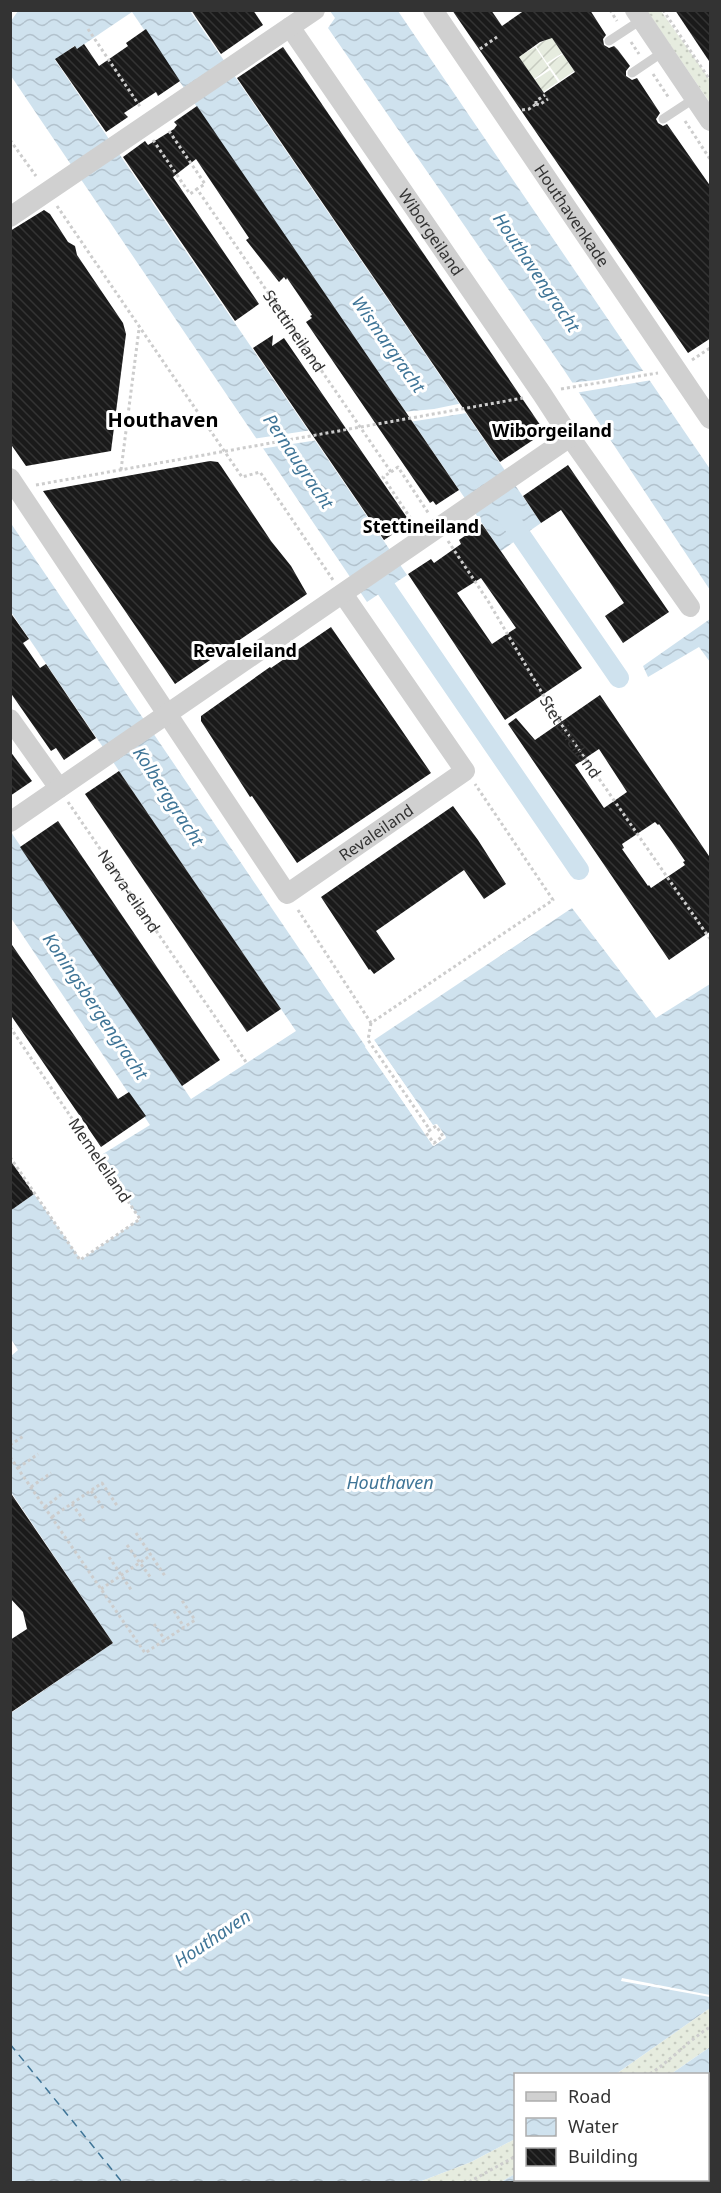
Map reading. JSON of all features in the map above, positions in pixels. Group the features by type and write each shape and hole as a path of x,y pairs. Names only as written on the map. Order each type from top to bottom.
{"street":[{"path":"10,217 315,10"},
{"name":"Houthavenkade","path":"433,10 711,418"},
{"path":"638,15 711,121"},
{"name":"Wiborgeiland","path":"291,27 570,437 690,607"},
{"path":"11,821 570,437"},
{"path":"14,483 161,718 287,894"},
{"path":"345,592 465,771"},
{"path":"10,719 59,788"},
{"name":"Revaleiland","path":"287,894 465,771"}],"lane":[{"path":"609,40 624,31 638,15"},
{"path":"632,73 663,52"},
{"path":"663,118 695,98"}],"path":[{"path":"610,10 711,159"},
{"path":"663,10 711,80"},
{"path":"88,29 151,122"},
{"path":"482,48 497,37"},
{"path":"529,109 545,95"},
{"path":"536,104 539,105 548,99"},
{"name":"Stettineiland","path":"151,122 205,184 190,194 151,122"},
{"path":"10,140 242,477 260,472 345,592"},
{"name":"Stettineiland","path":"197,189 391,472"},
{"path":"121,470 139,327"},
{"path":"14,483 121,470 657,373"},
{"name":"Stettineiland","path":"431,533 398,467 383,477 489,601 555,715 711,939"},
{"path":"371,1023 553,900 465,771"},
{"name":"Narva-eiland","path":"59,788 246,1062"},
{"path":"287,894 371,1023 368,1041 430,1130"},
{"name":"Memeleiland","path":"10,1027 140,1219 80,1260 10,1157"},
{"path":"436,1126 443,1136 434,1143 426,1133 430,1130 436,1126"},
{"path":"10,1445 25,1435"},
{"path":"18,1468 38,1454"},
{"path":"10,1457 145,1653 195,1620 181,1599"},
{"path":"31,1487 51,1473"},
{"path":"52,1517 102,1483 118,1507"},
{"path":"91,1491 104,1509"},
{"path":"45,1507 64,1492"},
{"path":"72,1504 85,1522"},
{"path":"136,1533 165,1576"},
{"path":"127,1545 151,1578"},
{"path":"101,1589 151,1555"},
{"path":"109,1557 132,1591"},
{"path":"174,1611 184,1628"},
{"path":"154,1624 165,1640"},
{"path":"652,2073 711,2027"},
{"path":"469,2182 514,2157"}],"shaded area":[{"path":"647,11 661,11 710,80 710,103"},
{"path":"551,36 562,53 547,63 536,46"},
{"path":"535,47 549,68 534,79 518,57"},
{"path":"563,54 574,71 560,81 548,64"},
{"path":"550,70 558,82 543,92 535,80"},
{"path":"710,2008 710,2047 672,2073 617,2073"},
{"path":"514,2140 514,2175 501,2182 419,2182 471,2162"}],"water":[{"path":"18,11 190,11 541,523 501,551 132,12 77,49 74,46 55,60 407,575 367,602 11,76 11,21"},
{"name":"Houthavengracht","path":"330,11 398,11 710,469 710,590 562,367 328,28 335,18"},
{"name":"Houthaven","path":"10,522 433,1146 446,1138 436,1124 433,1126 374,1040 572,908 656,1018 710,984 710,2008 617,2073 514,2073 514,2140 471,2162 419,2182 11,2182 11,1713 113,1643 11,1492 11,1356 18,1350 11,1339 11,1210 34,1194 81,1260 140,1219 98,1157 150,1125 11,918 11,832 191,1099 296,1031 11,612"},
{"path":"710,619 710,662 699,647 648,677 643,666"},
{"path":"710,2047 710,2182 501,2182 514,2175 514,2181 709,2181 709,2073 672,2073"}],"pier":[{"path":"647,370 652,380 575,393 569,383 597,380"},
{"path":"463,403 467,413 409,422 402,412 434,409"},
{"path":"312,430 318,440 260,449 253,439"},
{"path":"374,1040 433,1125 437,1124 446,1137 434,1146 365,1047 367,1045 434,1142 442,1137 436,1128 431,1128 372,1042"},
{"path":"622,1978 710,1995 710,1997 621,1981"}],"building":[{"path":"191,10 253,10 263,25 221,54"},
{"path":"452,10 491,10 502,26 525,10 590,10 606,35 603,39 604,45 609,48 614,46 630,66 626,71 626,76 632,80 637,78 660,113 656,119 658,123 663,126 667,124 711,187 711,338 688,353","holes":["552,38 575,72 544,93 519,57 540,42"]},
{"path":"675,10 711,10 711,64"},
{"path":"146,29 180,81 158,96 156,92 124,113 128,117 106,132 55,59 75,46 77,49 84,44 99,66 128,46 126,43"},
{"path":"283,47 545,432 500,462 237,78"},
{"path":"197,106 459,490 436,505 433,501 430,503 306,322 312,318 310,316 312,315 287,278 286,280 284,277 279,282 246,240 249,238 196,159 173,177 259,304 235,321 123,157 145,141 148,145 174,129 177,125 174,122"},
{"path":"44,210 50,214 68,242 75,246 77,255 123,323 126,334 111,451 26,466 10,443 10,231"},
{"path":"273,335 272,346 284,338 408,519 404,521 407,525 384,540 253,348"},
{"path":"210,461 218,462 221,466 271,541 291,566 307,594 175,684 43,491"},
{"path":"568,465 669,612 623,643 605,616 624,603 561,510 541,523 523,496"},
{"path":"482,524 582,668 505,720 408,574 431,559 434,563 461,544 459,540","holes":["481,578 516,628 492,644 457,593"]},
{"path":"10,612 29,639 23,643 40,668 46,664 96,738 64,760 56,748 51,751 10,692"},
{"path":"331,627 431,773 297,863 252,796 250,797 201,721 201,716"},
{"path":"600,695 711,859 711,931 669,960 508,724 516,718 535,740","holes":["599,749 627,792 604,808 575,765","655,822 672,842 685,861 683,862 685,865 651,888 622,849 624,848 622,844"]},
{"path":"10,751 32,781 10,796"},
{"path":"119,771 281,1009 247,1032 85,794"},
{"path":"453,806 506,884 484,899 464,870 376,931 395,959 374,974 369,970 321,897"},
{"path":"58,821 220,1060 182,1086 20,847"},
{"path":"10,942 118,1099 129,1092 146,1116 101,1147 10,1014"},
{"path":"10,1160 34,1194 10,1211"},
{"path":"10,1492 113,1643 10,1713 10,1640 27,1629 23,1612 10,1598"}],"waterway":[{"name":"Wismargracht","path":"506,514 619,678"},
{"name":"Pernaugracht","path":"372,568 579,870"}],"ferry route":[{"path":"10,2044 122,2182"}],"district":[{"name":"Houthaven","path":"163,419"},
{"name":"Wiborgeiland","path":"552,430"},
{"name":"Stettineiland","path":"421,526"},
{"name":"Revaleiland","path":"245,650"}],"water label":[{"name":"Kolberggracht","path":"169,796"},
{"name":"Koningsbergengracht","path":"96,1006"}]}
